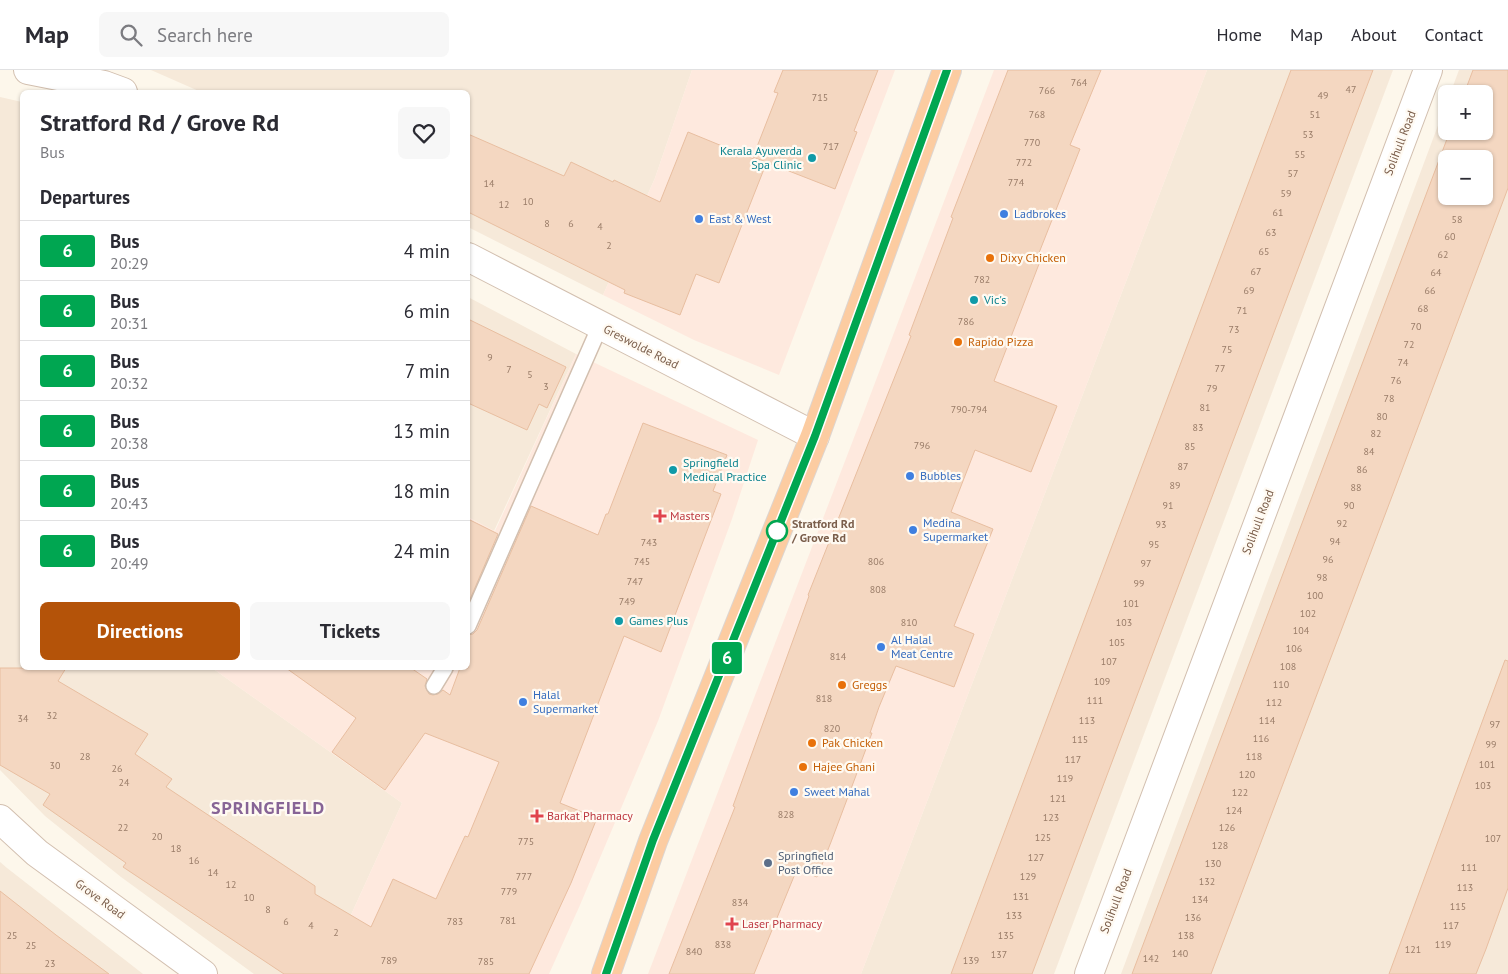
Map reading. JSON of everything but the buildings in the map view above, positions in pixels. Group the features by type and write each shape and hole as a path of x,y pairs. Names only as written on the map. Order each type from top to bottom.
{"highway":[{"path":"606,974 653,840 815,436 947,70"}],"street":[{"path":"28,70 104,85 118,90"},
{"name":"Solihull Road","path":"1089,974 1428,70"},
{"name":"Greswolde Road","path":"470,258 815,436"},
{"name":"Grove Road","path":"0,819 38,853 203,974"}],"lane":[{"path":"470,621 600,326"},
{"path":"434,686 445,670"}],"shaded area":[{"path":"151,70 692,70 655,178 603,295 470,228 470,90 196,90"},
{"path":"692,70 895,70 779,375 694,340 603,295 655,178"},
{"path":"994,70 1207,70 861,974 648,974 865,409"},
{"path":"1207,70 1393,70 1054,974 861,974"},
{"path":"1459,70 1508,70 1508,974 1121,974 1438,125 1438,140 1493,140 1493,85 1453,85"},
{"path":"0,97 20,102 20,670 215,670 402,803 324,974 254,974 121,877 45,816 0,770"},
{"path":"470,298 576,354 494,531 470,518"},
{"path":"576,354 758,440 732,519 658,721 549,974 324,974 402,803 215,670 470,670 470,518 495,531"},
{"path":"0,862 7,868 143,974 0,974"}],"bus line":[{"name":"6","path":"606,974 653,840 815,436 947,70"}],"place":[{"name":"Kerala Ayuverda Spa Clinic","path":"812,158"},
{"name":"Ladbrokes","path":"1004,214"},
{"name":"East & West","path":"699,219"},
{"name":"Dixy Chicken","path":"990,258"},
{"name":"Vic's","path":"974,300"},
{"name":"Rapido Pizza","path":"958,342"},
{"name":"Springfield Medical Practice","path":"673,470"},
{"name":"Bubbles","path":"910,476"},
{"name":"Masters","path":"660,516"},
{"name":"Medina Supermarket","path":"913,530"},
{"name":"Stratford Rd / Grove Rd","path":"777,531"},
{"name":"Games Plus","path":"619,621"},
{"name":"Al Halal Meat Centre","path":"881,647"},
{"name":"Greggs","path":"842,685"},
{"name":"Halal Supermarket","path":"523,702"},
{"name":"Pak Chicken","path":"812,743"},
{"name":"Hajee Ghani","path":"803,767"},
{"name":"Sweet Mahal","path":"794,792"},
{"name":"Barkat Pharmacy","path":"537,816"},
{"name":"Springfield Post Office","path":"768,863"},
{"name":"Laser Pharmacy","path":"732,924"}],"district":[{"name":"SPRINGFIELD","path":"268,808"}]}
